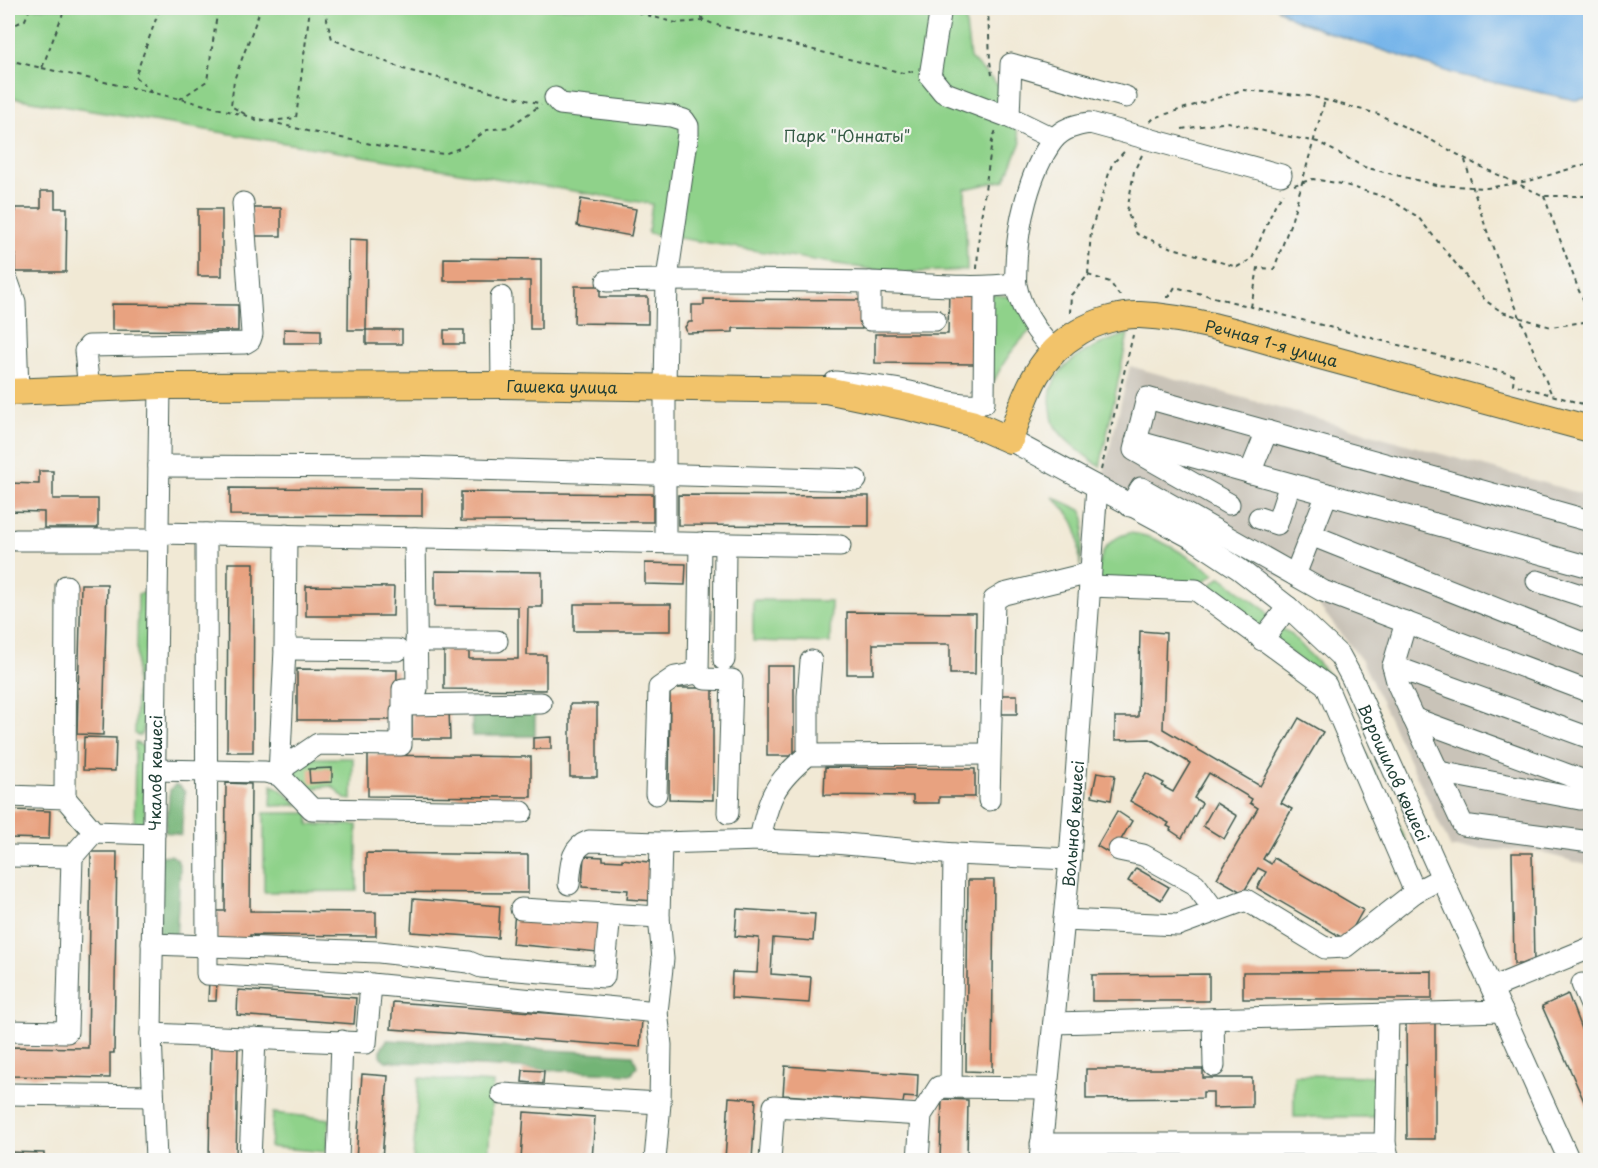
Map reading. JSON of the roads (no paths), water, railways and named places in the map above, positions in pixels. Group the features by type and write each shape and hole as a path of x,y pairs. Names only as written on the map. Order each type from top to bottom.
{"main road":[{"name":"Речная 1-я улица","path":"1010,440 1038,368 1054,351 1080,331 1110,320 1133,305 1590,429"},
{"name":"Гашека улица","path":"13,391 160,386 502,385 665,381 826,390 908,407 960,421 1010,440"}],"street":[{"path":"941,8 930,76 943,92 1004,115 1054,139"},
{"path":"1004,115 1011,64 1126,97"},
{"path":"555,98 560,104 671,116 684,120 688,126 668,279 665,381 665,542"},
{"path":"1054,351 1036,333 1024,310 1015,284 1017,242 1023,207 1041,162 1054,139 1071,126 1090,123 1155,140 1286,183"},
{"path":"89,390 85,351 89,346 245,343 250,340 252,334 243,203"},
{"path":"606,281 668,279 870,282 980,287 1015,284"},
{"path":"8,282 15,302 13,391"},
{"path":"870,282 870,320 935,320"},
{"path":"665,381 856,384 912,392 940,400 973,405 984,403 980,287"},
{"path":"501,297 502,385"},
{"name":"Чкалов көшесі","path":"156,1161 151,1034 160,386"},
{"path":"1229,504 1134,450 1148,398 1590,521"},
{"path":"1250,473 1267,431"},
{"name":"Гашека улица","path":"1010,440 1097,488"},
{"path":"1136,441 1590,567"},
{"path":"159,466 407,467 856,480"},
{"path":"1259,518 1277,524 1290,484"},
{"name":"Ворошилов көшесі","path":"1097,488 1192,538 1239,569 1288,607 1340,656 1352,678 1569,1161"},
{"name":"Волынов көшесі","path":"1041,1152 1070,859 1097,488"},
{"path":"1130,506 1141,488 1323,591 1590,692"},
{"path":"1295,575 1327,494"},
{"path":"206,534 207,974 371,984 657,1012"},
{"path":"16,540 206,534 840,546"},
{"path":"279,775 285,650 286,535"},
{"path":"1311,535 1590,646"},
{"path":"415,538 407,646 417,689 404,689 403,705 540,703"},
{"path":"700,543 698,673 705,680 732,680 728,813"},
{"path":"724,660 725,544"},
{"path":"989,800 994,600 1004,594 1090,579 1197,590 1326,685 1415,892"},
{"path":"1537,581 1590,598"},
{"path":"66,586 65,798 94,832 154,834"},
{"path":"1262,640 1288,607"},
{"path":"1406,622 1393,666 1398,685 1462,825 1590,842"},
{"path":"285,650 496,641"},
{"path":"808,756 807,696 811,661"},
{"path":"1393,666 1590,738"},
{"path":"656,794 659,688 675,677 698,673"},
{"path":"279,775 287,765 318,744 401,745 401,712"},
{"path":"1413,718 1589,782 1580,799 1438,772"},
{"path":"760,840 765,811 777,785 808,756 989,754"},
{"path":"155,770 265,772 279,775 312,809 522,812"},
{"path":"8,796 65,798"},
{"path":"8,1031 67,1032 72,857 94,832"},
{"path":"569,884 574,851 580,844 589,841 661,843 760,840 835,843 954,854 1070,859"},
{"path":"655,1161 660,1103 661,1045 657,1012 663,959 659,917 661,843"},
{"path":"1119,850 1143,855 1196,884 1215,911"},
{"path":"951,1087 954,854"},
{"path":"8,856 72,857"},
{"path":"1064,920 1178,925 1246,900 1326,948 1344,947 1415,892 1442,878"},
{"path":"520,909 659,917"},
{"path":"152,944 379,952 469,962 481,967 604,977 609,914"},
{"path":"1492,988 1590,948"},
{"path":"151,1034 366,1043 371,984"},
{"path":"1054,1023 1502,1011"},
{"path":"1041,1152 1387,1152 1388,1015"},
{"path":"1213,1019 1214,1066"},
{"path":"250,1161 255,1038"},
{"path":"338,1161 342,1041"},
{"path":"918,1161 921,1115 939,1087 1047,1088"},
{"path":"8,1094 153,1096"},
{"path":"502,1094 660,1103"},
{"path":"770,1161 774,1106 921,1115"}],"water":[{"path":"1277,8 1590,8 1590,98 1575,100 1455,74 1321,30 1292,18"}],"park label":[{"name":"Парк \"Юннаты\"","path":"847,135"}]}
